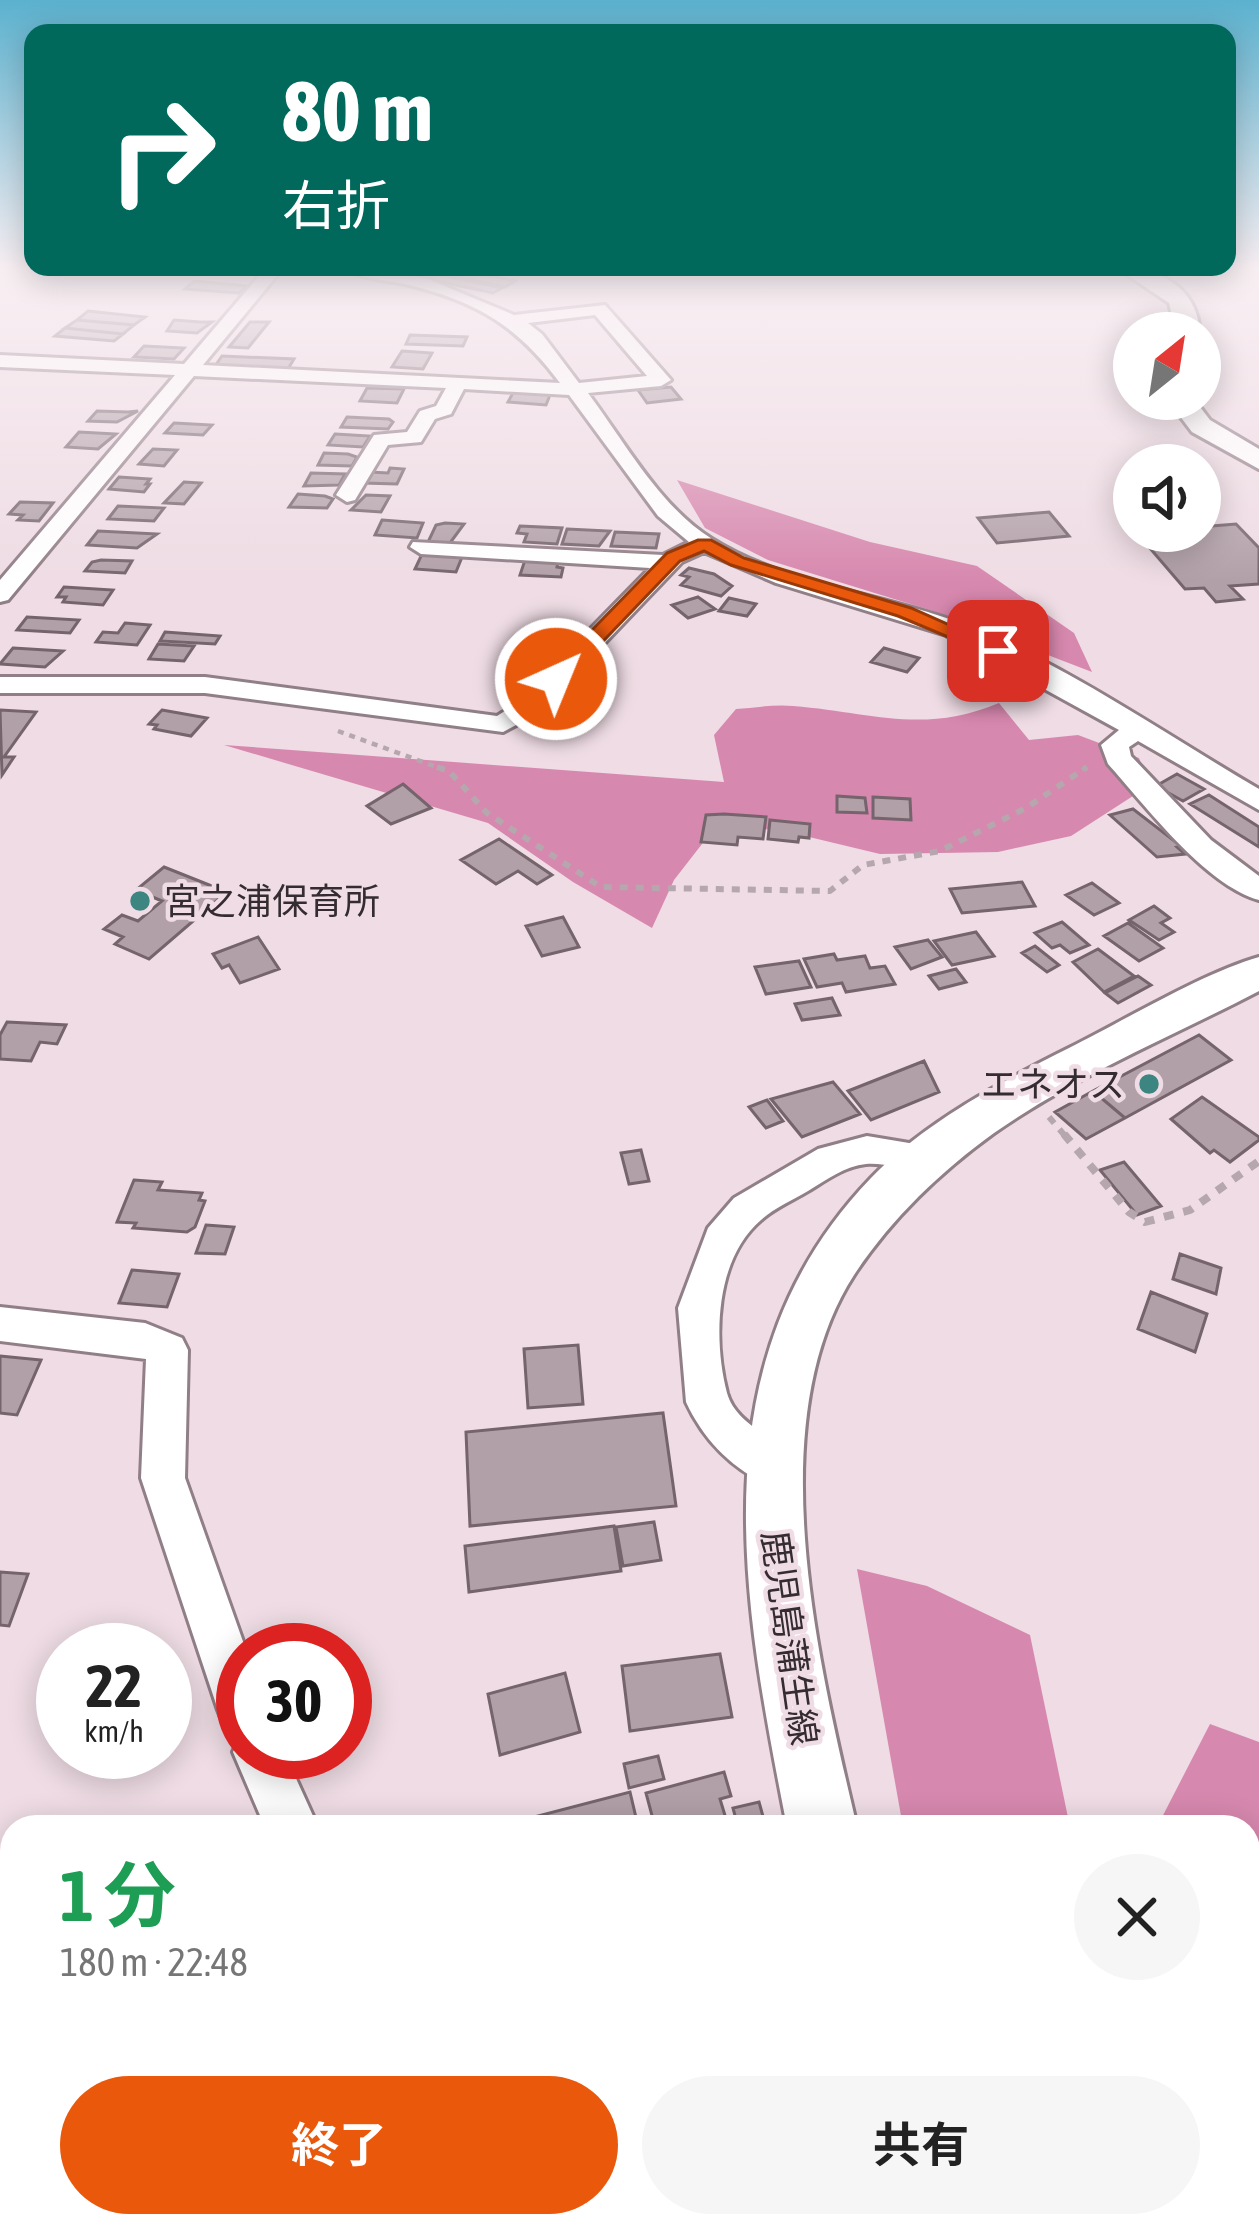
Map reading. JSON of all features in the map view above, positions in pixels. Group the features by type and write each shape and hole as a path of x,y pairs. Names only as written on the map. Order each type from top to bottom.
{"main road":[{"path":"1196,420 1259,461"},
{"name":"鹿児島蒲生線","path":"818,1815 793,1698 774,1572 772,1466 782,1384 806,1312 841,1249 884,1194 926,1158 1028,1091 1259,972"}],"street":[{"path":"0,595 190,372"},
{"path":"222,372 574,389 661,380 654,372"},
{"path":"562,372 666,511 704,544 784,578 955,631 1059,682 1126,737 1259,801"},
{"path":"347,496 380,439 413,438 427,415 444,410 458,383"},
{"path":"0,685 205,685 410,716 503,724 528,708 669,562 704,544"},
{"path":"421,547 669,562"},
{"path":"1126,737 1118,758 1186,834 1225,870 1259,890"},
{"path":"772,1466 732,1437 707,1402 698,1308 722,1238 747,1208 831,1159 867,1150 926,1158"},
{"path":"0,1324 145,1340 167,1350 163,1478 216,1632"},
{"path":"270,1779 287,1815"}],"path":[{"path":"336,731 449,771 488,813 601,887 654,885 752,893 830,891 863,865 940,851 1026,808 1126,737"},
{"path":"1028,1091 1129,1212 1145,1222 1190,1210 1259,1161"}],"shaded area":[{"path":"677,480 870,542 977,566 1074,633 1092,672 933,611 768,560 705,528"},
{"path":"999,703 1029,740 1078,735 1139,758 1150,785 1071,836 998,852 880,854 780,830 716,826 674,880 652,928 573,882 488,823 224,745 724,782 714,735 736,709 786,706 921,720 971,713"},
{"path":"857,1569 927,1586 1030,1635 1068,1815 901,1815"},
{"path":"1210,1724 1259,1742 1259,1815 1163,1815"}],"building":[{"path":"671,387 681,399 647,403 638,390"},
{"path":"367,388 404,389 397,403 360,401"},
{"path":"514,391 550,395 546,405 508,402"},
{"path":"97,411 138,411 117,422 88,421"},
{"path":"347,417 393,422 388,429 341,427"},
{"path":"174,423 212,425 203,435 165,433"},
{"path":"79,432 116,434 98,449 66,447"},
{"path":"335,434 370,436 363,447 328,445"},
{"path":"153,449 177,450 164,466 139,464"},
{"path":"324,453 357,457 352,466 318,465"},
{"path":"390,468 404,469 397,484 364,483 370,472 388,473"},
{"path":"311,473 345,474 339,485 304,486"},
{"path":"119,477 150,479 146,484 150,484 144,492 109,489"},
{"path":"184,482 201,483 184,504 164,503"},
{"path":"298,494 333,499 327,508 289,507"},
{"path":"366,495 390,496 381,512 351,510"},
{"path":"20,502 53,503 39,521 18,520 23,515 9,514"},
{"path":"118,506 164,508 154,521 108,519"},
{"path":"1049,512 1069,536 997,543 978,518"},
{"path":"382,520 423,523 417,538 375,535"},
{"path":"464,524 450,543 428,542 436,525"},
{"path":"1236,524 1259,548 1259,584 1230,586 1243,599 1216,602 1204,588 1185,589 1153,552 1221,552 1221,525"},
{"path":"520,526 562,528 557,544 524,542 527,534 517,533"},
{"path":"567,529 610,531 599,546 562,544"},
{"path":"98,531 157,534 137,548 87,545"},
{"path":"615,532 659,534 656,548 611,546"},
{"path":"422,554 462,557 456,572 415,569"},
{"path":"101,560 132,561 125,573 85,571"},
{"path":"525,560 558,562 557,567 563,568 561,577 520,575"},
{"path":"689,568 714,574 732,586 721,596 681,585 689,577 681,575"},
{"path":"64,587 113,590 103,605 63,602 66,597 57,597"},
{"path":"698,597 715,609 688,618 672,605"},
{"path":"729,598 756,604 747,616 719,611"},
{"path":"27,617 79,620 70,633 17,630"},
{"path":"125,623 150,625 137,645 96,642 103,632 118,633"},
{"path":"165,632 220,636 215,644 160,641"},
{"path":"158,644 194,646 184,661 149,659"},
{"path":"13,648 63,651 45,667 0,664"},
{"path":"884,648 919,658 907,672 871,662"},
{"path":"987,671 1008,687 982,695 961,677"},
{"path":"0,710 36,712 4,757 14,757 2,775"},
{"path":"162,710 207,718 191,736 154,729 157,725 149,724"},
{"path":"1177,774 1204,789 1183,801 1156,786"},
{"path":"403,784 431,808 391,824 367,806"},
{"path":"1209,795 1259,827 1259,847 1190,804"},
{"path":"837,796 865,798 867,813 837,812"},
{"path":"873,797 910,799 911,820 873,818"},
{"path":"1133,809 1185,854 1157,857 1110,815"},
{"path":"706,815 766,817 763,839 738,837 737,845 701,842"},
{"path":"770,820 810,824 809,838 799,837 798,842 768,839"},
{"path":"499,839 552,875 537,884 518,871 496,884 461,860"},
{"path":"164,867 227,892 149,959 115,944 123,937 104,929 122,915 138,921 162,901 136,890"},
{"path":"1022,882 1035,906 962,913 950,889"},
{"path":"1092,883 1119,903 1094,915 1066,895"},
{"path":"1154,906 1170,918 1161,923 1174,932 1159,940 1129,920"},
{"path":"563,917 579,947 542,956 526,926"},
{"path":"1062,922 1089,945 1070,953 1060,945 1052,948 1035,933"},
{"path":"1128,923 1163,948 1139,961 1104,936"},
{"path":"976,932 994,956 952,965 934,941"},
{"path":"258,937 279,969 240,983 229,965 222,968 213,954"},
{"path":"928,940 942,957 911,969 895,947"},
{"path":"1035,946 1059,965 1047,972 1022,953"},
{"path":"1098,949 1134,976 1104,992 1073,962"},
{"path":"834,954 837,960 865,956 870,968 885,966 895,984 846,992 842,983 817,987 804,959"},
{"path":"799,961 811,987 766,994 755,967"},
{"path":"956,969 966,982 939,989 929,976"},
{"path":"1138,976 1151,985 1118,1003 1105,993"},
{"path":"832,998 840,1015 802,1020 795,1004"},
{"path":"7,1022 66,1025 57,1044 40,1042 31,1061 0,1059 0,1035"},
{"path":"1199,1035 1231,1060 1125,1118 1093,1091"},
{"path":"924,1061 939,1092 871,1120 848,1091"},
{"path":"833,1082 860,1114 802,1137 771,1099"},
{"path":"1093,1091 1125,1118 1086,1139 1055,1112"},
{"path":"1202,1097 1259,1140 1230,1162 1214,1150 1210,1153 1171,1119"},
{"path":"767,1100 783,1121 766,1128 749,1107"},
{"path":"641,1150 649,1181 629,1184 621,1153"},
{"path":"1124,1162 1161,1206 1137,1215 1100,1170"},
{"path":"134,1180 162,1182 158,1190 202,1193 199,1200 205,1201 195,1227 187,1232 133,1228 136,1223 117,1222"},
{"path":"206,1225 234,1227 225,1254 196,1253"},
{"path":"1180,1254 1221,1268 1216,1294 1173,1279"},
{"path":"132,1270 179,1274 167,1307 119,1303"},
{"path":"1151,1292 1207,1314 1195,1352 1138,1329"},
{"path":"578,1345 583,1404 528,1408 524,1349"},
{"path":"0,1356 41,1360 17,1415 0,1413"},
{"path":"663,1413 676,1506 470,1526 466,1432"},
{"path":"654,1522 661,1560 623,1566 616,1527"},
{"path":"614,1526 621,1571 469,1592 465,1546"},
{"path":"0,1572 28,1574 9,1626 0,1625"},
{"path":"720,1654 732,1717 630,1731 622,1666"},
{"path":"565,1673 580,1732 500,1755 488,1694"},
{"path":"658,1756 664,1779 629,1788 624,1764"},
{"path":"724,1772 731,1796 720,1799 725,1815 652,1815 646,1793"},
{"path":"630,1792 635,1815 542,1815"},
{"path":"759,1802 763,1815 735,1815 733,1808"}],"place":[{"name":"宮之浦保育所","path":"140,901"},
{"name":"エネオス","path":"1149,1084"}],"route":[{"path":"556,679 674,557 704,544 737,562 904,612 998,651"}]}
